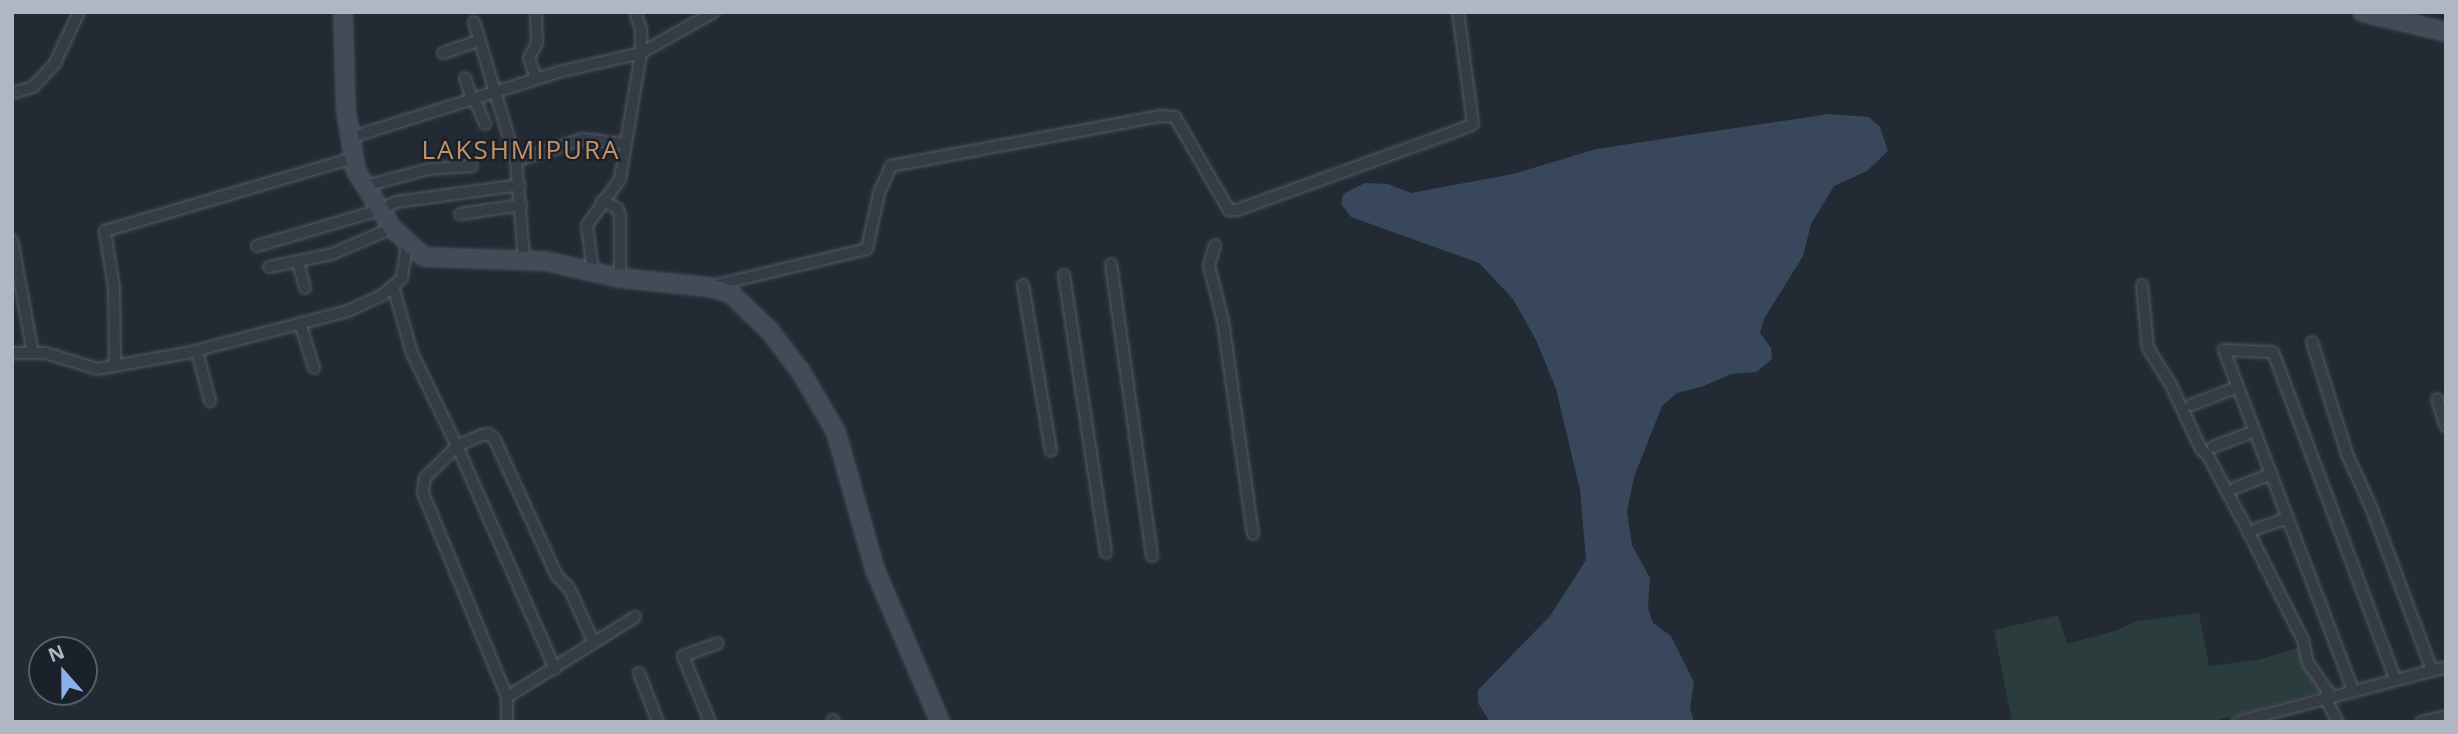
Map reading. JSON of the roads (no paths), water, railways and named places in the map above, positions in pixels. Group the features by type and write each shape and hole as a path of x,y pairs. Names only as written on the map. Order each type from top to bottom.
{"main road":[{"path":"343,12 349,138 353,158 365,186 392,228 424,257 447,260 524,259 620,278 709,287 730,293 749,308 801,372 824,409 847,464 864,538 875,570 940,722"},
{"path":"2362,12 2446,32"}],"street":[{"path":"12,93 33,87 55,63 79,12"},
{"path":"536,12 537,43 529,58 536,79"},
{"path":"593,272 587,225 620,179 641,53 641,29 635,12"},
{"path":"349,138 536,79 641,53 714,12"},
{"path":"709,287 867,249 879,193 891,166 1162,116 1175,117 1229,210 1237,210 1435,139 1473,124 1458,12"},
{"path":"474,22 498,93 516,161 524,259"},
{"path":"443,53 480,40"},
{"path":"465,78 485,124"},
{"path":"516,161 583,139 626,144"},
{"path":"115,365 114,288 105,231 353,158"},
{"path":"365,186 429,169 472,166"},
{"path":"257,246 380,210 396,202 520,185"},
{"path":"602,201 617,208 620,215 620,278"},
{"path":"460,214 521,205"},
{"path":"269,267 332,254 392,228"},
{"path":"12,240 33,353"},
{"path":"12,353 33,353 75,360 97,369 197,351 348,311 382,295 402,278 407,243"},
{"path":"1215,245 1209,266 1223,321 1253,534"},
{"path":"298,262 305,288"},
{"path":"1111,264 1152,556"},
{"path":"1064,275 1106,553"},
{"path":"1023,285 1051,452"},
{"path":"2142,285 2148,348 2169,381 2201,449 2208,456 2248,531 2303,640 2308,663 2328,696 2338,722"},
{"path":"393,286 412,353 457,446 555,669"},
{"path":"300,323 314,368"},
{"path":"2312,342 2347,454 2371,507 2432,670"},
{"path":"2353,690 2224,350 2273,352 2395,679"},
{"path":"197,351 210,401"},
{"path":"2191,405 2238,387"},
{"path":"2437,399 2446,427"},
{"path":"2213,447 2255,431"},
{"path":"507,722 507,696 423,493 425,478 457,446 482,435 488,434 494,438 557,576 569,588 594,643"},
{"path":"2235,488 2271,474"},
{"path":"2256,529 2288,517"},
{"path":"507,696 555,669 635,617"},
{"path":"705,720 683,656 718,643"},
{"path":"2237,722 2446,667"},
{"path":"639,673 658,722"},
{"path":"2421,722 2446,716"}],"water":[{"path":"1829,114 1869,117 1880,127 1888,151 1867,171 1834,186 1811,224 1803,256 1764,319 1760,333 1771,348 1772,359 1757,372 1731,374 1704,386 1677,393 1662,406 1634,477 1627,512 1632,545 1650,578 1648,608 1653,623 1671,636 1694,682 1690,708 1694,722 1490,722 1478,703 1478,690 1550,616 1586,560 1580,490 1556,389 1536,340 1513,299 1479,263 1351,217 1341,204 1343,194 1365,183 1388,184 1411,193 1513,174 1596,149"}],"district":[{"name":"LAKSHMIPURA","path":"521,150"}]}
